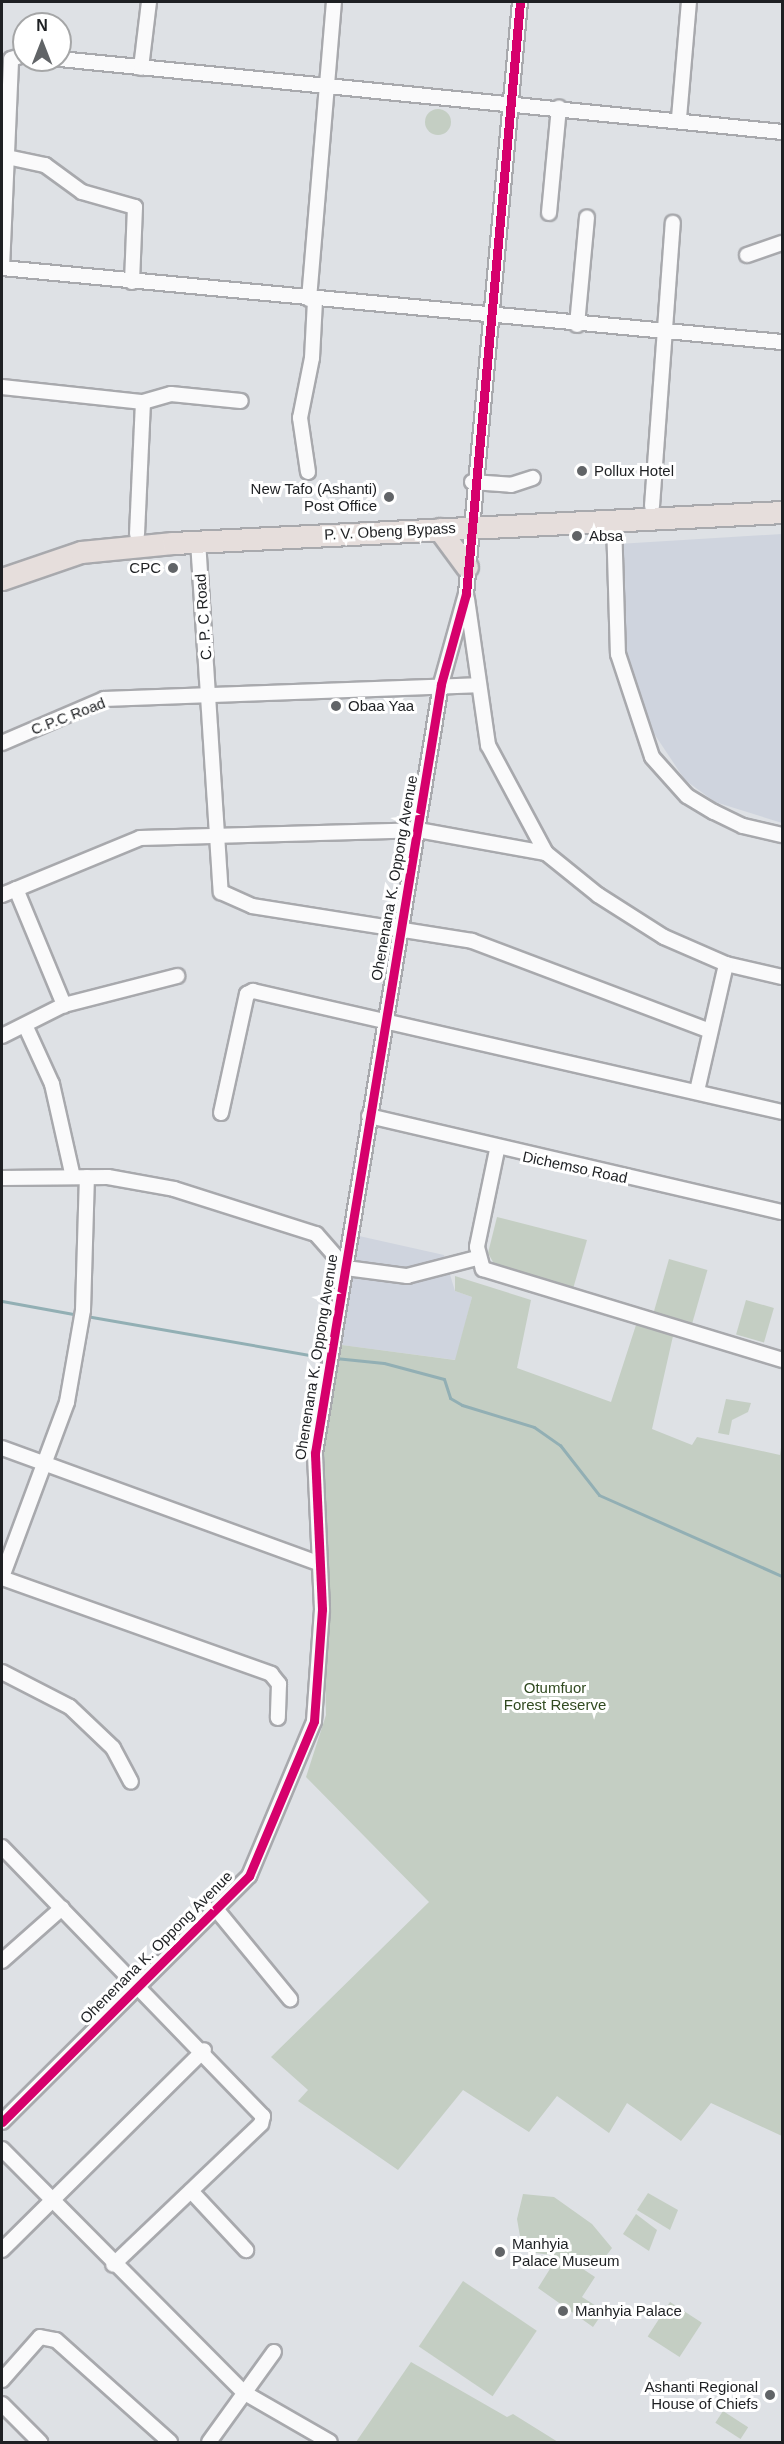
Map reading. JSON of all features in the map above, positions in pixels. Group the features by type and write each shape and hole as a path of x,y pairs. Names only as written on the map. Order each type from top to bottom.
{"highway":[{"name":"P. V. Obeng Bypass","path":"2,564 60,545 137,534 470,520 783,499"},
{"name":"P. V. Obeng Bypass","path":"2,579 81,552 198,541 439,529 470,520 614,521 783,512"},
{"path":"439,529 467,567"}],"street":[{"path":"141,68 149,2"},
{"path":"308,472 302,456 300,401 312,358 312,299 325,86 334,2"},
{"name":"Ohenenana K. Oppong Avenue","path":"2,2122 249,1876 266,1845 314,1721 322,1609 316,1562 315,1453 333,1357 369,1116 441,684 466,594 472,482 512,102 520,2"},
{"path":"678,118 689,2"},
{"path":"12,59 2,268 577,325 783,342"},
{"path":"72,60 678,118 783,132"},
{"path":"549,213 559,107"},
{"path":"7,158 45,165 82,192 135,207 132,282"},
{"path":"577,325 586,217"},
{"path":"652,506 673,223"},
{"path":"747,255 783,243"},
{"path":"2,387 143,402 171,394 241,401"},
{"path":"137,534 143,402"},
{"path":"472,482 511,485 533,478"},
{"path":"614,521 618,654 652,757 687,796 743,826 783,835"},
{"name":"C. P. C Road","path":"198,541 218,881 228,898 400,925"},
{"path":"466,594 477,685 488,745 546,853 597,895 664,937 726,964 783,977"},
{"name":"C.P.C Road","path":"2,743 104,699 208,692 441,684 477,685"},
{"path":"2,895 140,838 216,833 418,830 546,853"},
{"path":"16,889 64,1005"},
{"path":"400,925 472,941 710,1031"},
{"path":"697,1092 726,964"},
{"path":"2,1036 64,1005 177,976"},
{"path":"221,1113 249,992 386,1020 783,1112"},
{"path":"25,1025 52,1084 80,1177 83,1310 67,1402 47,1466 2,1577 271,1674 279,1684 278,1718"},
{"name":"Dichemso Road","path":"369,1116 497,1150 783,1212"},
{"path":"477,1258 497,1150"},
{"path":"2,1178 80,1177 174,1190 316,1234 334,1248 346,1268 407,1276 477,1258"},
{"path":"477,1258 493,1276 783,1360"},
{"path":"2,1448 316,1562"},
{"path":"2,1672 70,1707 113,1748 131,1782"},
{"path":"2,1847 204,2050 264,2120 113,2265"},
{"path":"2,1961 62,1908"},
{"path":"216,1909 290,1999"},
{"path":"2,2250 204,2050"},
{"path":"2,2149 113,2265 243,2392 330,2442"},
{"path":"191,2191 246,2250"},
{"path":"2,2380 40,2337 56,2340 170,2442"},
{"path":"209,2442 274,2352"},
{"path":"2,2404 40,2442"}],"shaded area":[{"path":"782,534 782,823 715,802 685,780 643,717 626,666 618,544"},
{"path":"359,1236 444,1255 455,1291 472,1297 456,1360 342,1345"}],"green space":[{"path":"438,109 447,113 451,122 447,131 438,135 429,131 425,122 429,113"},
{"path":"497,1217 587,1240 573,1289 494,1264 488,1253"},
{"path":"669,1259 707,1270 692,1323 654,1312"},
{"name":"Otumfuor Forest Reserve","path":"455,1276 531,1300 517,1368 611,1402 636,1325 673,1336 652,1429 692,1445 697,1437 780,1455 782,1440 782,2136 711,2103 681,2141 627,2103 609,2133 557,2096 529,2132 463,2090 398,2170 298,2101 308,2090 271,2057 429,1902 306,1777 326,1715 320,1459 342,1345 455,1360 472,1297 455,1291"},
{"path":"746,1300 774,1308 764,1343 736,1335"},
{"path":"726,1399 751,1403 748,1412 732,1420 729,1435 718,1433"},
{"path":"648,2193 678,2210 670,2230 637,2210"},
{"path":"523,2194 554,2197 592,2224 612,2248 600,2264 580,2267 595,2277 582,2297 604,2311 593,2327 538,2288 558,2256 529,2252 521,2242 517,2219"},
{"path":"636,2214 657,2230 649,2251 623,2234"},
{"path":"463,2281 537,2331 493,2396 419,2346"},
{"path":"670,2302 702,2323 680,2357 648,2336"},
{"path":"411,2362 507,2417 513,2414 558,2442 356,2442"},
{"path":"723,2411 748,2427 741,2439 715,2423"}],"waterway":[{"path":"2,1301 79,1315"},
{"path":"86,1316 326,1358"},
{"path":"335,1358 384,1363 444,1379 450,1398 462,1405 534,1427 560,1445 599,1495 782,1576"}],"cycle path":[{"path":"2,2122 249,1876 314,1721 322,1609 315,1453 441,684 466,594 520,2"}],"place":[{"name":"Pollux Hotel","path":"582,471"},
{"name":"New Tafo (Ashanti) Post Office","path":"389,497"},
{"name":"Absa","path":"577,536"},
{"name":"CPC","path":"173,568"},
{"name":"Obaa Yaa","path":"336,706"},
{"name":"Manhyia Palace Museum","path":"500,2252"},
{"name":"Manhyia Palace","path":"563,2311"},
{"name":"Ashanti Regional House of Chiefs","path":"770,2395"}]}
